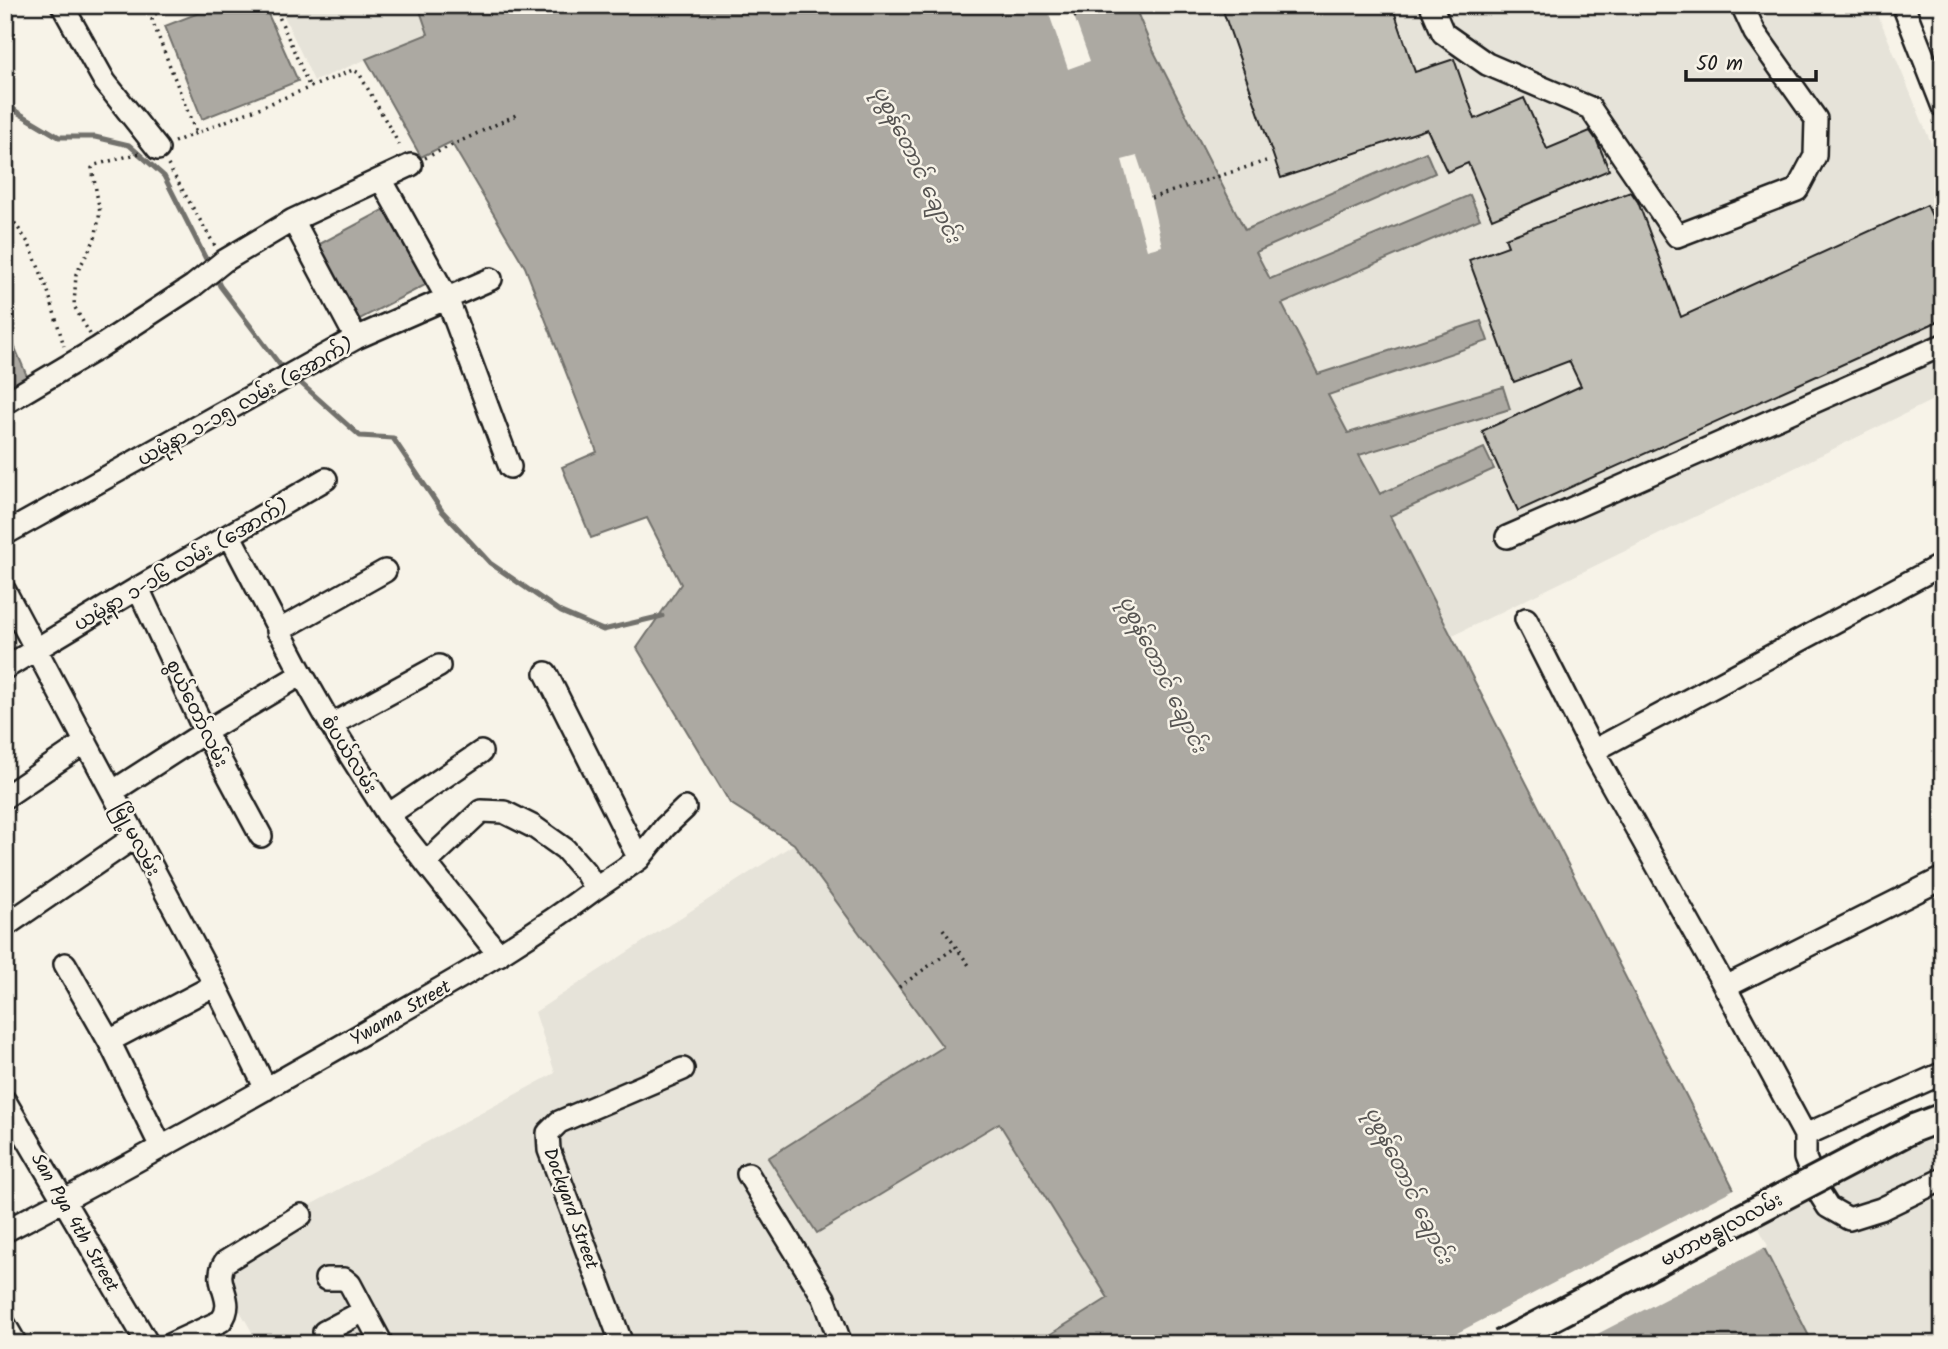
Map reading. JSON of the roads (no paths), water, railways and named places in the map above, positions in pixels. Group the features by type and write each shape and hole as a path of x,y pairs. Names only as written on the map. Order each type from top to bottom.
{"main road":[{"name":"မဟာဗန္ဓုလလမ်း","path":"1500,1344 1914,1128 1943,1117"}],"street":[{"path":"62,5 105,82 158,149"},
{"path":"1431,5 1443,33 1487,64 1590,108 1676,236 1797,190 1815,156 1816,119 1755,33 1742,5"},
{"path":"1903,5 1943,107"},
{"path":"5,402 98,348 193,286 224,261 293,220 411,165"},
{"path":"381,179 447,298 510,467"},
{"path":"293,220 356,338"},
{"name":"ယမုံနာ ၁-၁၅ လမ်း (အောက်)","path":"5,534 356,338 491,279"},
{"path":"1507,537 1943,345"},
{"name":"ယမုံနာ ၁-၁၆ လမ်း (အောက်)","path":"5,668 326,480"},
{"name":"စံပယ်လမ်း","path":"230,536 302,674 388,815 499,955"},
{"path":"1593,751 1943,564"},
{"path":"278,631 385,571"},
{"name":"စွယ်တော်လမ်း","path":"138,588 205,732 261,836"},
{"name":"မြို့မလမ်း","path":"5,591 215,985 266,1089"},
{"path":"1526,619 1593,751 1805,1135 1805,1158 1828,1208 1849,1219 1881,1209 1943,1179"},
{"path":"331,725 439,666"},
{"path":"546,673 639,859"},
{"path":"112,792 302,674"},
{"path":"5,797 86,742"},
{"path":"388,815 481,752"},
{"name":"Ywama Street","path":"5,1231 266,1089 499,955 639,859 665,827 685,808"},
{"path":"426,863 481,811 504,812 534,827 565,849 586,873 595,889"},
{"path":"5,926 136,836"},
{"path":"1725,987 1943,878"},
{"path":"65,964 109,1041 161,1147"},
{"path":"109,1041 215,985"},
{"name":"Dockyard Street","path":"614,1341 549,1150 548,1133 559,1122 683,1069"},
{"path":"1805,1135 1943,1073"},
{"name":"San Pya 4th Street","path":"5,1101 148,1344"},
{"path":"748,1174 824,1298 841,1344"},
{"path":"171,1344 221,1321 226,1315 228,1306 221,1282 221,1269 225,1262 301,1215"},
{"path":"326,1279 347,1280 382,1344"},
{"path":"324,1332 365,1311"},
{"path":"5,1325 16,1344"}],"water":[{"path":"219,5 264,5 298,81 202,119 165,26"},
{"name":"ပုစွန်တောင် ချောင်း","path":"418,5 1134,5 1151,46 1245,230 1426,152 1435,173 1256,252 1270,279 1470,195 1480,219 1282,304 1318,374 1481,321 1488,341 1328,395 1348,433 1503,387 1510,409 1359,455 1380,494 1484,448 1494,469 1390,516 1813,1344 1035,1344 1108,1298 999,1123 817,1233 768,1158 943,1047 794,844 730,803 637,648 681,584 647,518 591,538 562,467 597,452 525,267 451,142 421,157 366,59 428,34"},
{"path":"389,207 429,283 358,320 318,245"},
{"path":"5,324 29,381 5,394"}],"waterway":[{"path":"5,102 59,137 95,137 129,145 164,176 210,267"},
{"path":"215,275 220,286 286,371"},
{"path":"294,377 360,436 393,438 442,511 490,563 561,612 603,630 662,616"}]}
